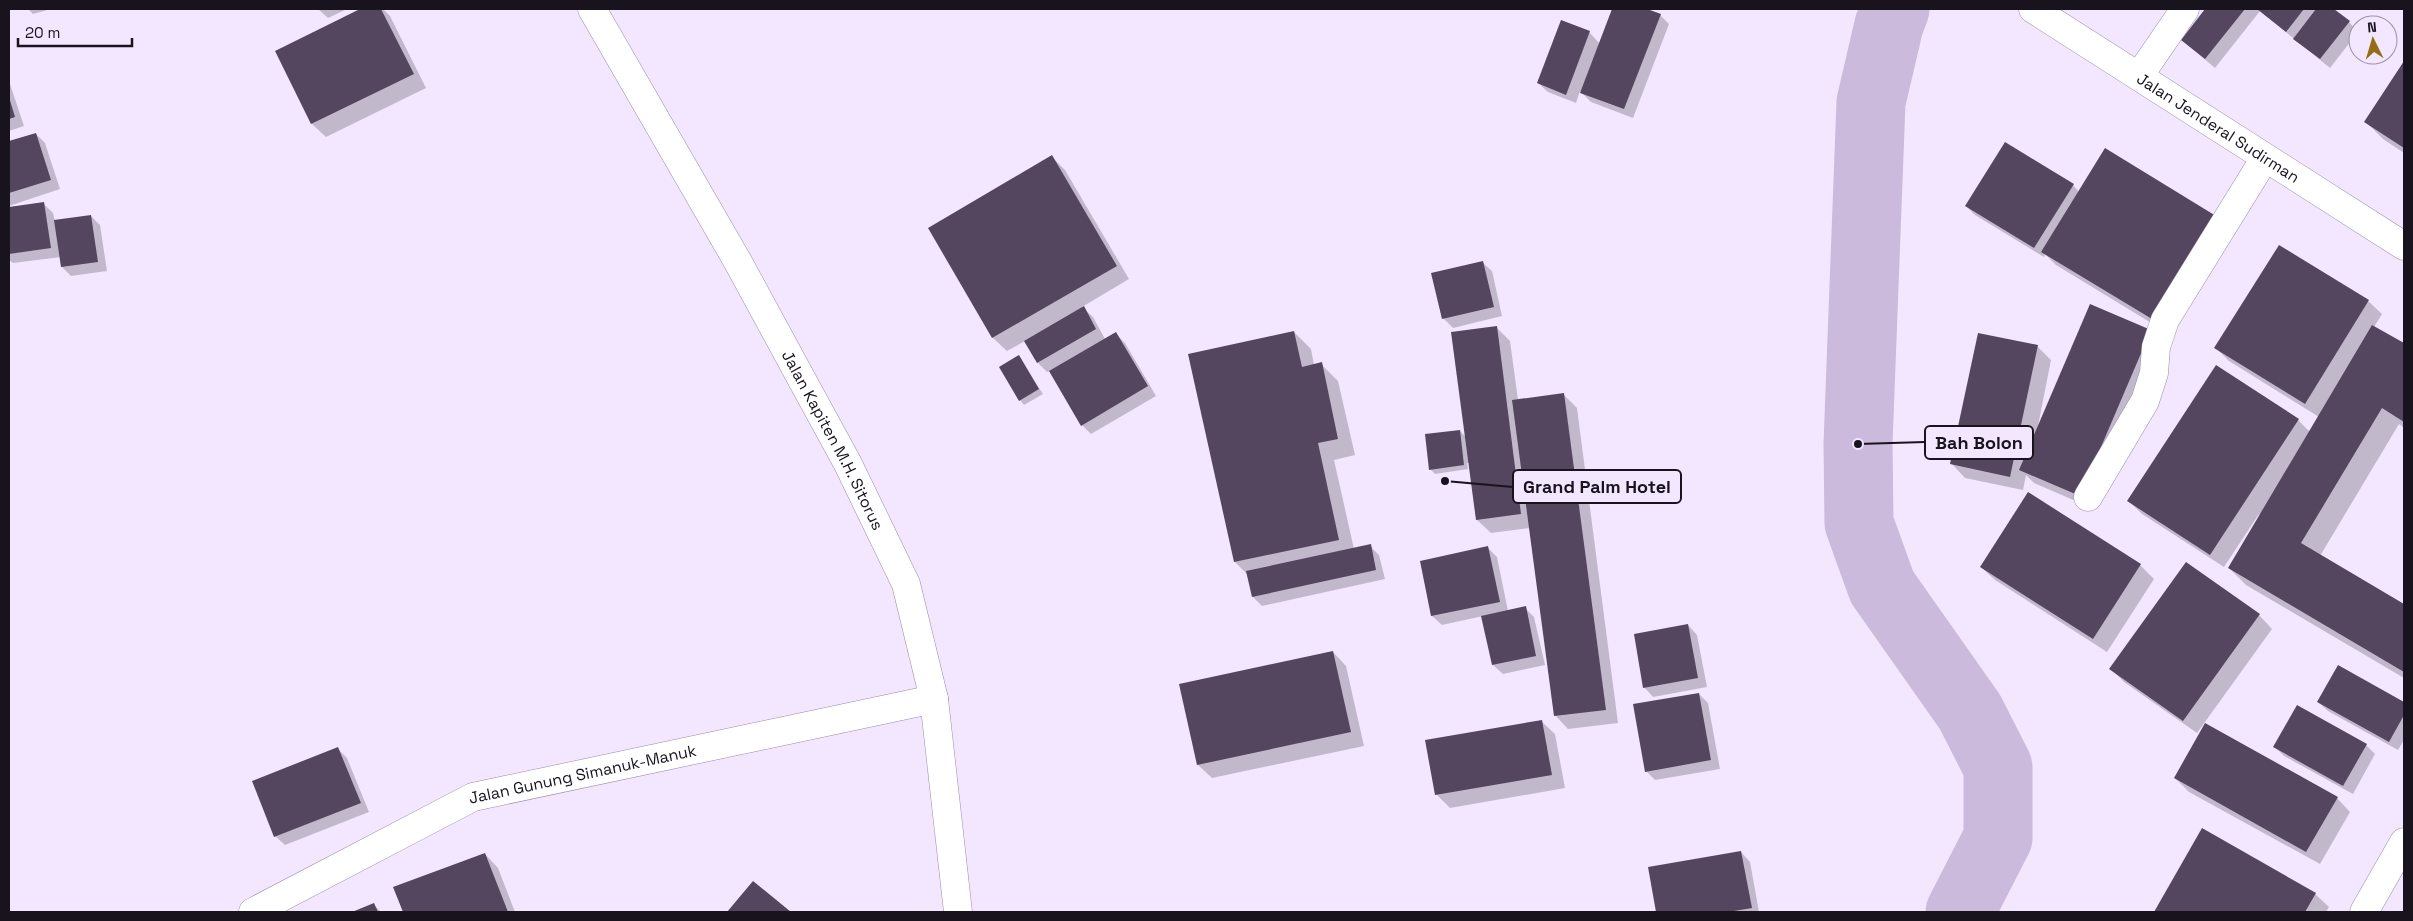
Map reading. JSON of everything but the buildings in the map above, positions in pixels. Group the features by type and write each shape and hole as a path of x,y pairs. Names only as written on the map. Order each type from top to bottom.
{"street":[{"name":"Jalan Jenderal Sudirman","path":"2033,9 2404,246"},
{"path":"2139,76 2185,9"},
{"name":"Jalan Kapiten M.H. Sitorus","path":"601,12 848,464 906,584 934,699 958,912"},
{"path":"2088,497 2144,401 2154,373 2156,347 2165,320 2265,158"},
{"name":"Jalan Gunung Simanuk-Manuk","path":"253,912 473,797 934,699"},
{"path":"2364,912 2404,842"}],"waterway":[{"path":"1895,9 1889,25 1871,102 1858,444 1859,523 1882,587 1970,712 1998,767 1998,838 1960,912"}],"place":[{"name":"Bah Bolon","path":"1858,444"},
{"name":"Grand Palm Hotel","path":"1445,481"}]}
